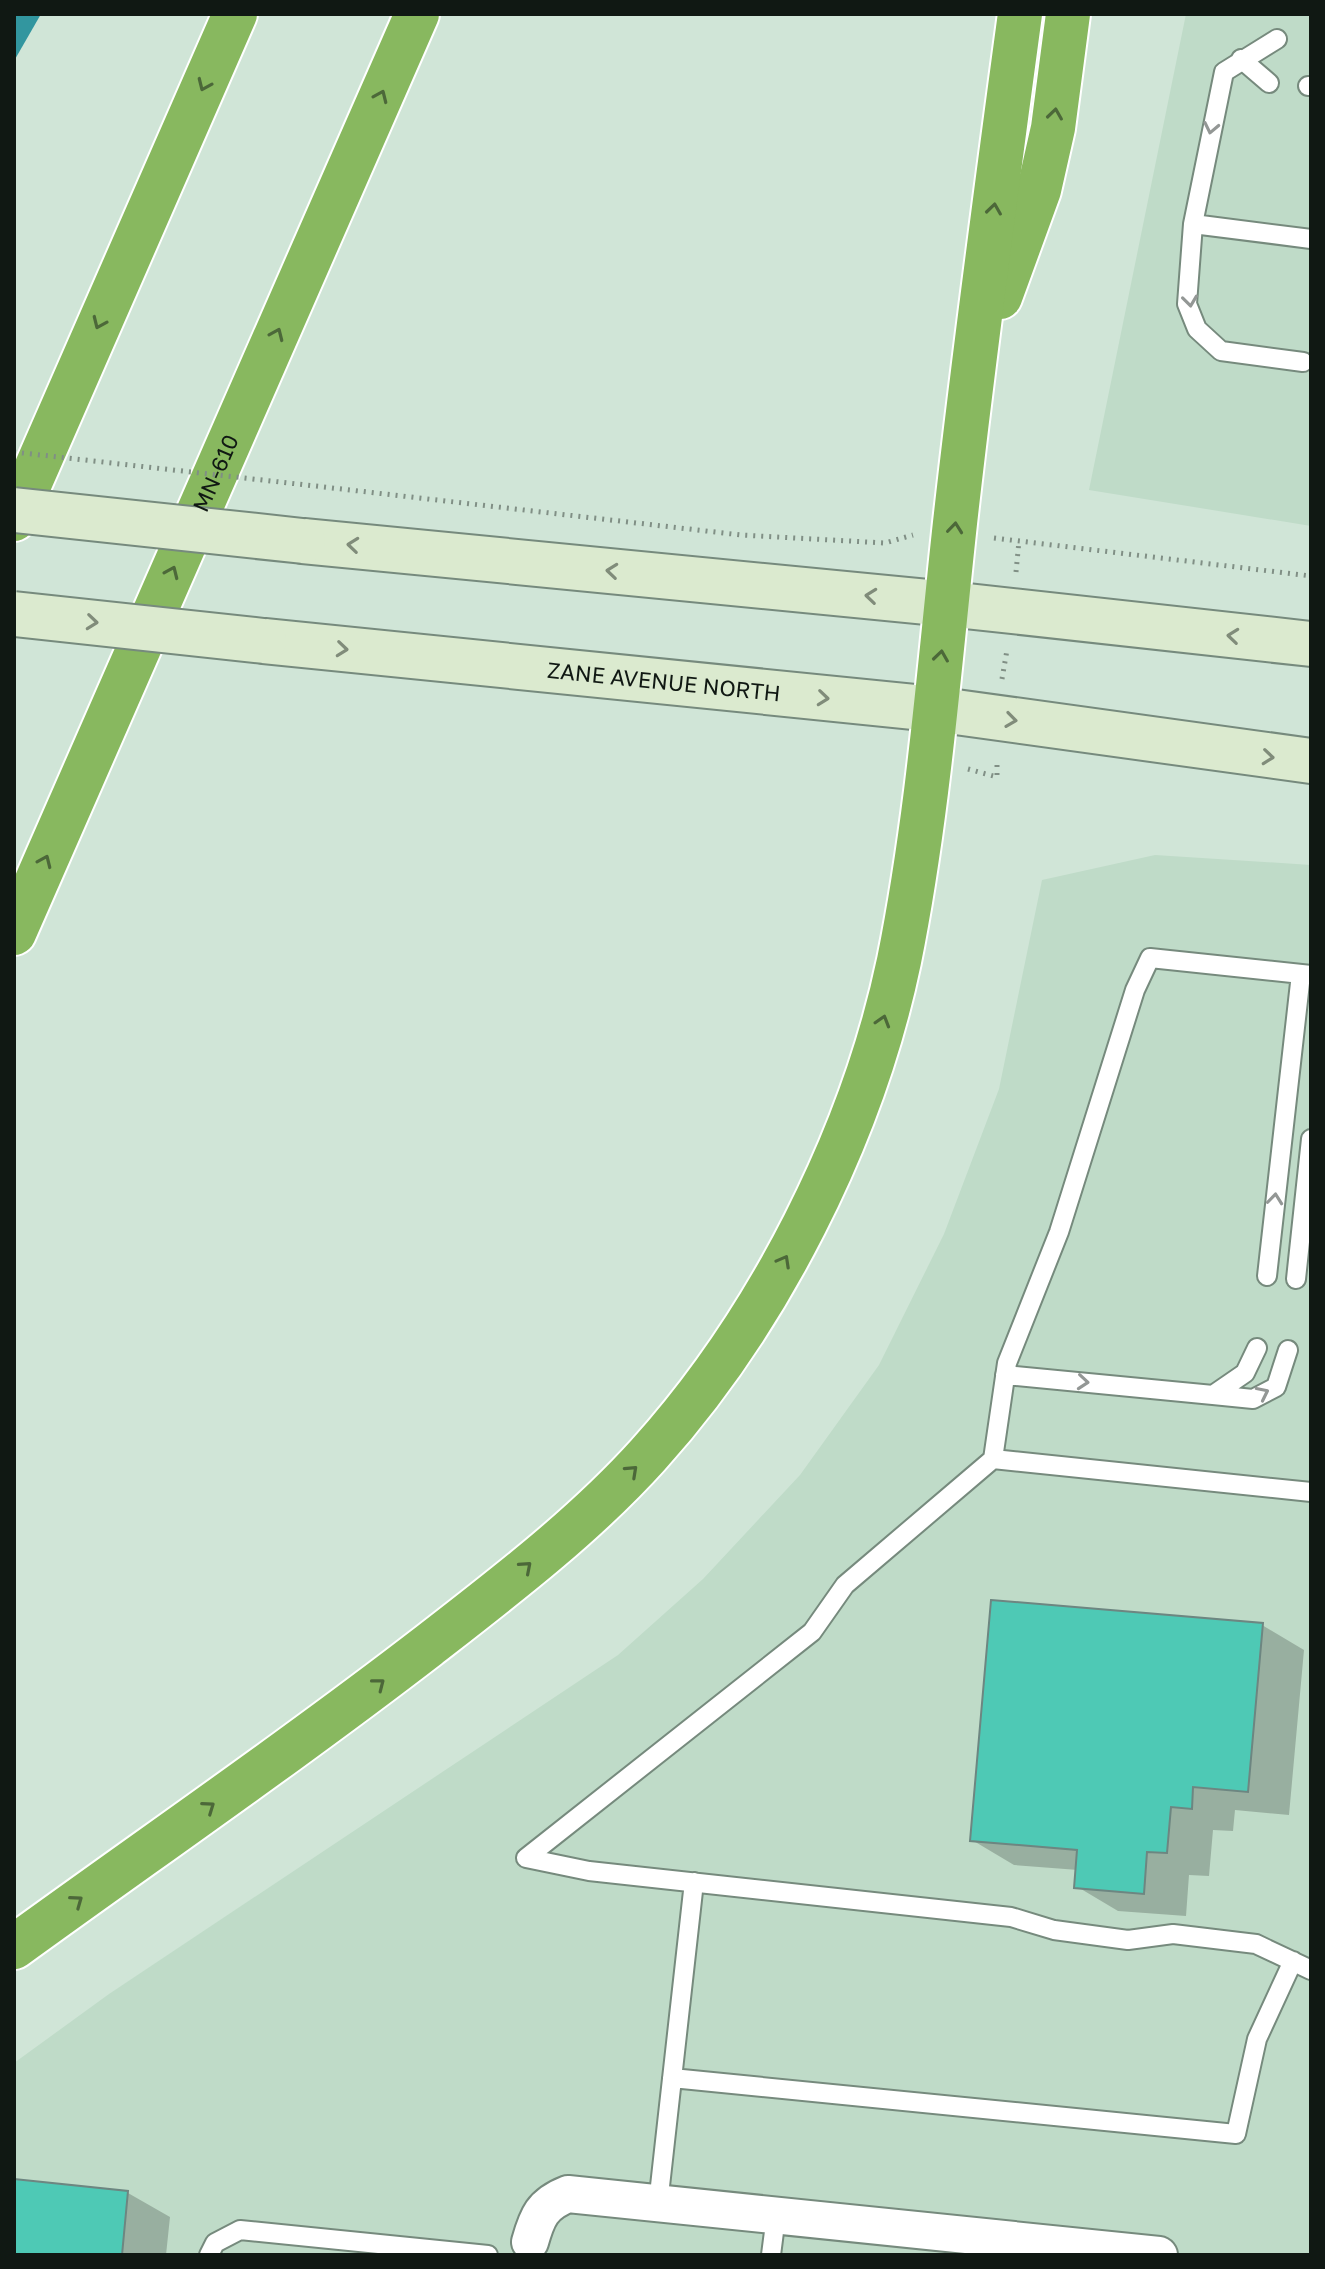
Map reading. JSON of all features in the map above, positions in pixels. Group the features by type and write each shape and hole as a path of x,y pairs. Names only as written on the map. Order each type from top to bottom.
{"highway":[{"path":"14,519 235,14"},
{"name":"MN-610","path":"14,933 417,14"},
{"path":"14,1947 317,1732 476,1608 644,1459 687,1409 732,1347 775,1277 829,1168 860,1094 886,1015 899,961 931,760 934,709 972,374 1020,14"},
{"path":"972,374 1039,190 1053,128 1068,14"}],"main road":[{"path":"14,510 948,604 1311,644"},
{"name":"ZANE AVENUE NORTH","path":"14,614 934,709 1311,761"}],"street":[{"path":"529,2249 537,2215 551,2200 568,2194 1141,2254"}],"lane":[{"path":"1277,39 1224,72 1193,224 1187,304 1197,329 1221,351 1303,362"},
{"path":"1241,59 1269,83"},
{"path":"1193,224 1311,239"},
{"path":"1267,1276 1306,974 1150,958 1135,990 1059,1232 1005,1375 993,1459 845,1585 812,1632 526,1858 589,1871 1011,1917 1054,1930 1128,1940 1173,1934 1256,1944 1311,1970"},
{"path":"1296,1279 1311,1139"},
{"path":"1213,1395 1245,1373 1257,1348"},
{"path":"1005,1375 1253,1399 1276,1387 1288,1350"},
{"path":"993,1459 1311,1492"},
{"path":"658,2204 694,1882"},
{"path":"672,2078 1236,2134 1257,2039 1293,1961"},
{"path":"771,2255 776,2216"},
{"path":"209,2255 215,2243 240,2230 488,2255"}],"path":[{"path":"14,452 741,535 885,543 925,532 954,532 1311,576"},
{"path":"997,777 996,718 1013,611 1019,541"}],"shaded area":[{"path":"1186,14 1311,14 1311,526 1089,490"},
{"path":"1155,855 1311,865 1311,2255 14,2255 14,2063 109,1994 618,1655 703,1579 800,1475 879,1365 944,1234 999,1089 1042,880"}],"water":[{"path":"14,14 41,14 14,61"}],"building":[{"path":"991,1600 1263,1623 1248,1792 1193,1787 1192,1809 1171,1807 1167,1853 1147,1852 1144,1894 1074,1888 1077,1850 970,1841"},
{"path":"14,2179 128,2191 122,2255 14,2255"}]}
